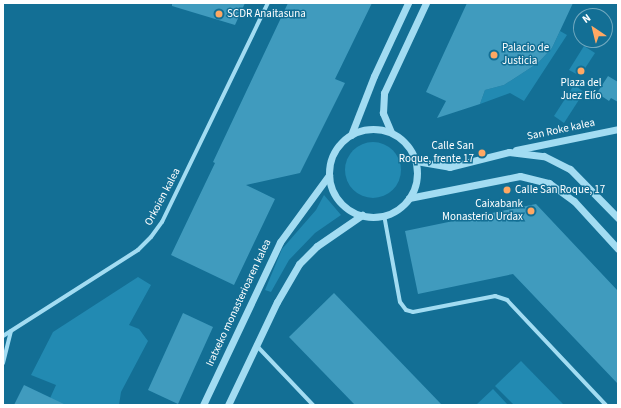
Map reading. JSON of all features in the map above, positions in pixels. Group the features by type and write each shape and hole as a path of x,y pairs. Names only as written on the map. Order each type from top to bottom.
{"street":[{"name":"Orkoien kalea","path":"3,336 138,250 151,237 166,215 268,3"},
{"path":"351,135 364,130 378,129 391,132 407,144 416,161 418,174 409,198 401,207 384,216 362,215 349,210 339,200 332,189 329,175 334,152 351,135 374,76 408,3"},
{"path":"391,132 383,113 384,93 426,3"},
{"name":"San Roke kalea","path":"416,161 449,167 509,152 618,130"},
{"path":"509,152 544,156 570,169 618,218"},
{"name":"Iratxeko monasterioaren kalea","path":"203,405 280,242 329,175"},
{"path":"409,198 520,176 549,184 574,201 618,249"},
{"path":"228,405 286,282 299,264 317,246 362,215"},
{"path":"384,216 400,302 406,310 413,312 496,296 507,300 606,405"},
{"path":"3,363 11,331"},
{"path":"256,345 313,405"}],"shaded area":[{"path":"560,31 567,35 524,101 510,93 480,104 485,90 504,85 538,63 552,48"},
{"path":"583,48 587,48 595,53 580,76 569,70"},
{"path":"574,85 584,92 564,123 554,116"},
{"path":"373,142 384,144 393,150 399,159 401,170 399,181 393,190 384,196 373,198 362,196 353,190 347,181 345,170 347,159 353,150 362,144"},
{"path":"324,195 341,215 315,233 289,260 271,292 265,290 282,249 316,210"},
{"path":"138,277 151,285 129,325 139,329 148,341 121,392 119,405 47,405 56,385 31,375 53,332"},
{"path":"521,361 564,405 514,405 495,386"},
{"path":"493,389 508,405 476,405"}],"building":[{"name":"SCDR Anaitasuna","path":"172,3 245,3 235,25 172,6"},
{"path":"288,3 372,3 335,79 345,83 300,173 246,185 275,199 234,285 171,255"},
{"name":"Palacio de Justicia","path":"467,3 573,3 552,48 538,63 504,85 485,90 480,104 437,118 446,101 426,92"},
{"path":"608,76 618,82 618,102 611,98 609,101 597,93"},
{"path":"536,204 618,291 618,384 513,274 418,294 405,231"},
{"path":"334,293 442,405 355,405 289,337"},
{"path":"183,313 213,327 178,404 148,390"},
{"path":"24,385 66,405 14,405"}],"place":[{"name":"SCDR Anaitasuna","path":"219,14"},
{"name":"Palacio de Justicia","path":"494,55"},
{"name":"Plaza del Juez Elío","path":"581,71"},
{"name":"Calle San Roque, frente 17","path":"482,153"},
{"name":"Calle San Roque, 17","path":"507,190"},
{"name":"Caixabank Monasterio Urdax","path":"531,211"}]}
